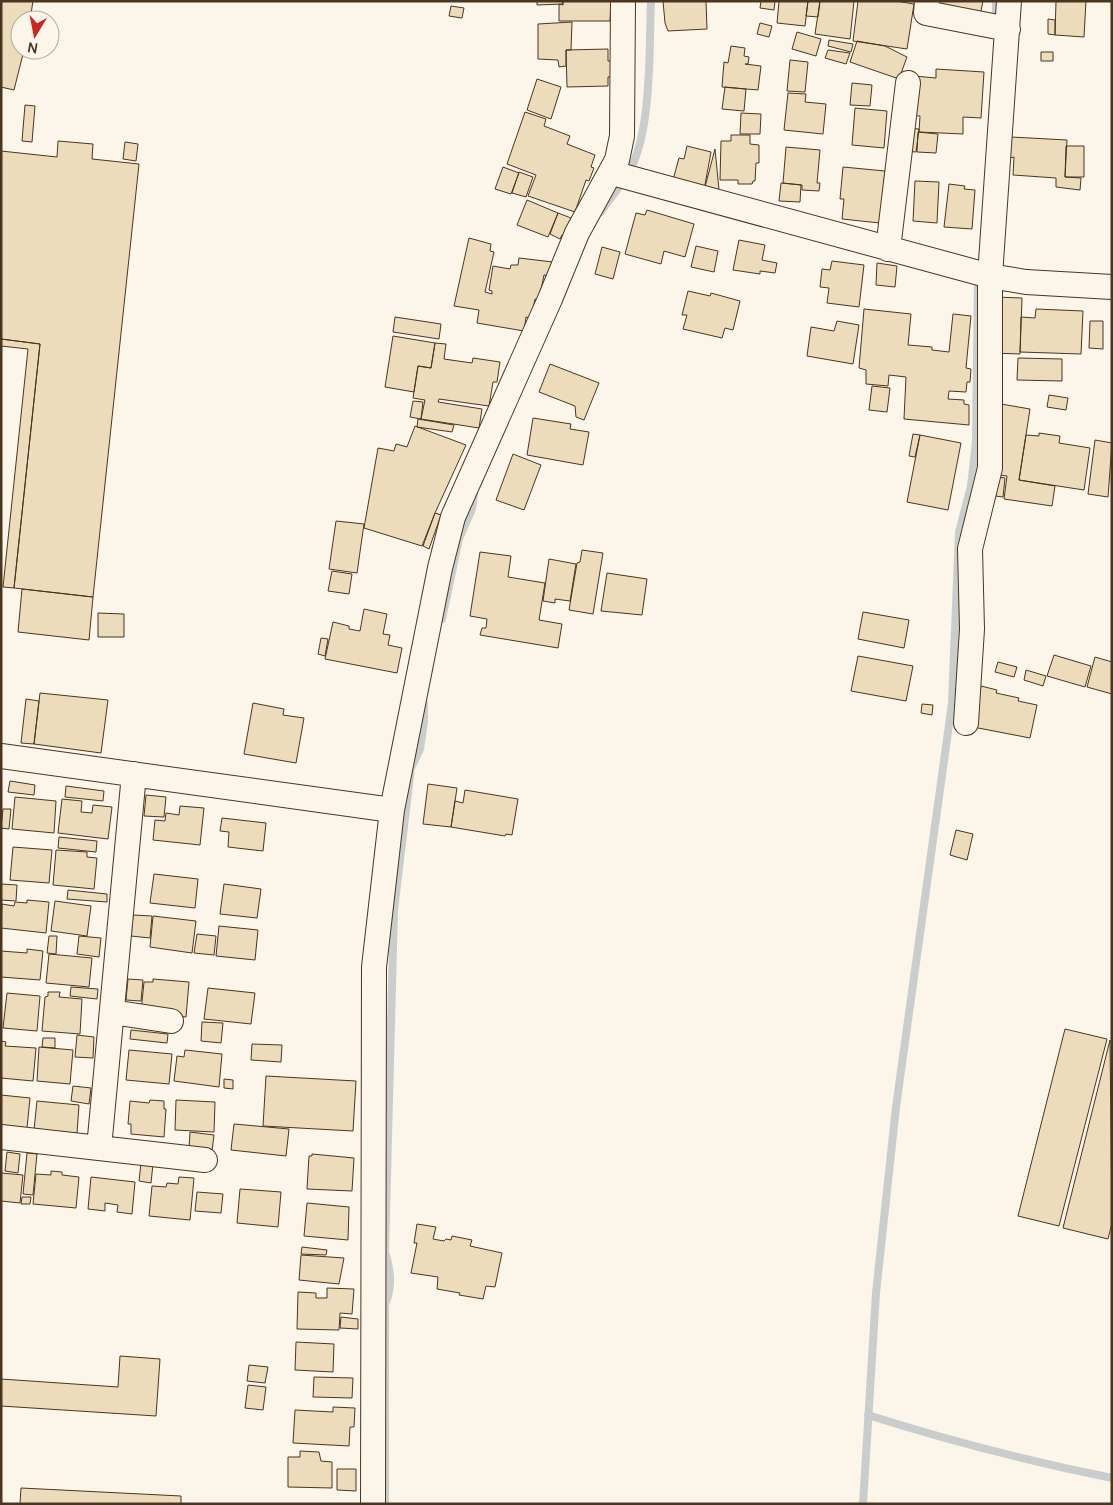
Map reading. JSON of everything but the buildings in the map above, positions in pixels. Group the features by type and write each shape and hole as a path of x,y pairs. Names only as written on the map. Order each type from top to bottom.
{"street":[{"path":"373,1504 374,967 392,810 440,568 453,517 550,299 577,233 622,176 623,1"},
{"path":"927,1 926,13 1000,28"},
{"path":"966,723 972,628 970,548 990,468 982,274 1000,28 1009,1"},
{"path":"888,249 908,82"},
{"path":"622,176 982,274 1026,282 1112,287"},
{"path":"1,756 392,810"},
{"path":"99,1148 134,774"},
{"path":"112,1012 171,1021"},
{"path":"1,1137 205,1160"}],"waterway":[{"path":"601,212 631,168 643,131 648,86 651,1"},
{"path":"996,1 996,25"},
{"path":"863,1504 876,1293 896,1107 952,703 959,532 971,486 976,442 978,276"},
{"path":"442,619 459,539 472,509 474,494"},
{"path":"385,1504 385,1304 388,1298 390,1278 385,1252 394,910 411,768 420,749 424,722 424,704"},
{"path":"868,1415 989,1450 1112,1478"}]}
